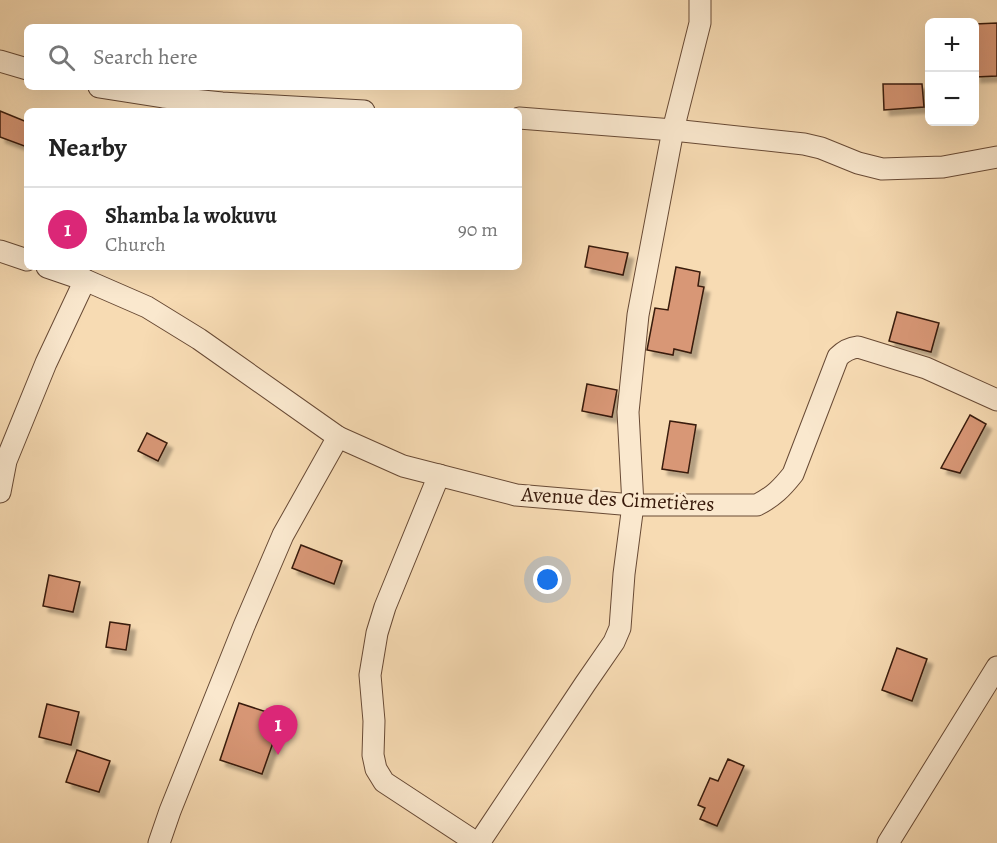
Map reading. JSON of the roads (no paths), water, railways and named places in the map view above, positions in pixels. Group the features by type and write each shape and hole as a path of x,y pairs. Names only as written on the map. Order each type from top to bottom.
{"street":[{"path":"439,475 385,607 377,633 370,675 374,721 373,755 376,769 384,782 478,843 615,642 620,628 633,505 628,412 638,315 673,130 700,23 700,0"},
{"path":"0,61 24,68"},
{"path":"118,90 222,103 311,108"},
{"path":"522,118 673,130 804,144 882,169 943,167 997,157"},
{"path":"0,251 24,259"},
{"name":"Avenue des Cimetières","path":"56,270 85,280 147,308 200,339 338,437 403,466 516,495 633,505 757,505 770,499 782,489 793,474 838,357 850,348 858,347 926,368 997,400"},
{"path":"0,492 6,461 46,363 85,280"},
{"path":"159,843 244,626 283,536 338,437"},
{"path":"888,843 997,667"}],"place":[{"name":"Shamba la wokuvu","path":"278,755"}]}
